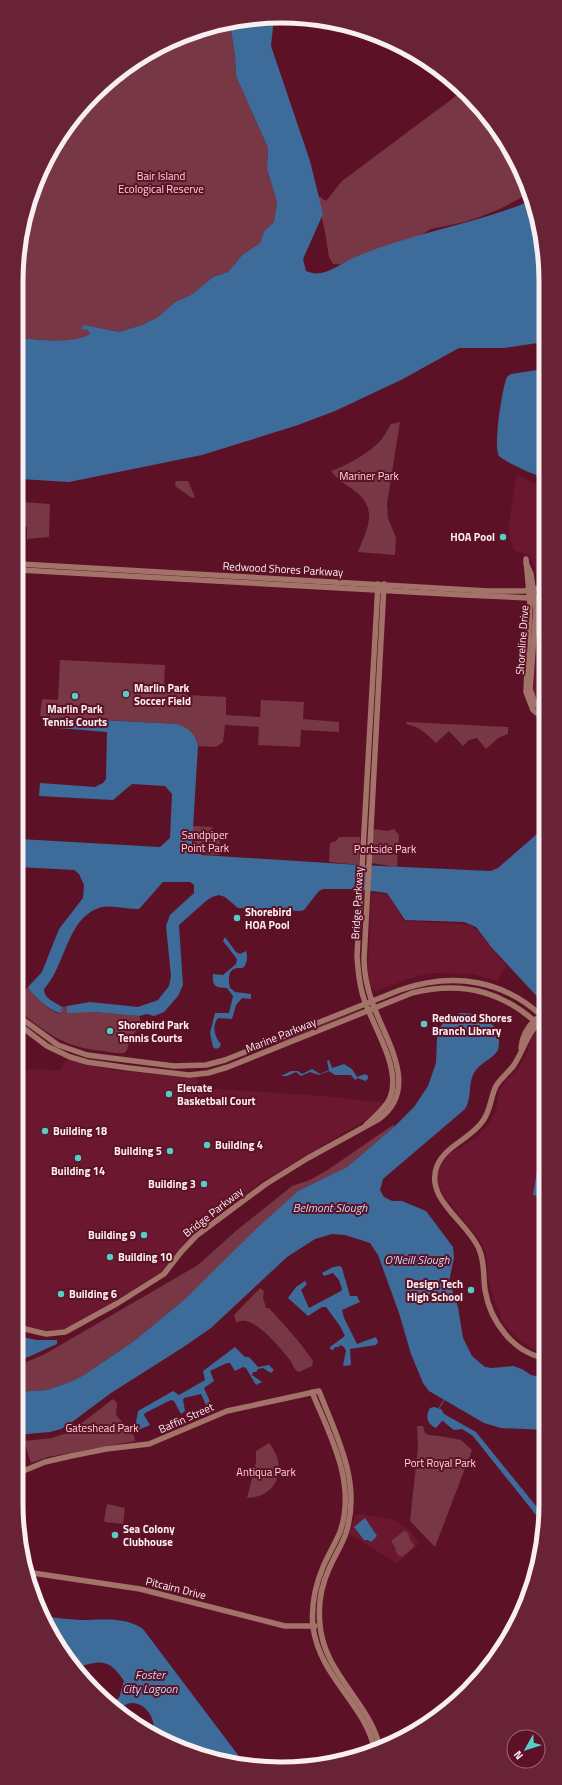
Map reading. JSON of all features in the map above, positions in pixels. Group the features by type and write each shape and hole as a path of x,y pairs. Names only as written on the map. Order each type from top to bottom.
{"street":[{"name":"Shoreline Drive","path":"526,561 535,616 530,689 534,703 539,708"},
{"name":"Redwood Shores Parkway","path":"23,564 503,592 539,588"},
{"name":"Redwood Shores Parkway","path":"23,570 380,591 539,597"},
{"name":"Bridge Parkway","path":"23,1328 46,1334 65,1332 118,1303 164,1274 184,1248 196,1236 242,1201 297,1164 379,1120 390,1110 396,1100 400,1078 395,1059 372,1001 364,972 367,831 381,584"},
{"name":"Shoreline Drive","path":"532,598 526,692 532,708 539,714"},
{"name":"Bridge Parkway","path":"362,1128 387,1104 391,1096 393,1080 390,1063 368,1011 361,989 358,971 358,924 367,831"},
{"name":"Marine Parkway","path":"23,1020 50,1041 75,1052 174,1066 192,1066 210,1064 229,1059 372,1001 425,982 460,980 486,984 509,993 539,1014"},
{"name":"Marine Parkway","path":"23,1028 47,1046 78,1059 129,1068 189,1074 208,1073 228,1067 418,992 445,988 459,988 484,992 505,1000 516,1006 539,1025"},
{"path":"539,1020 524,1032 521,1050 513,1067 497,1084 490,1110 485,1118 474,1132 446,1153 437,1167 435,1179 440,1197 473,1238 479,1249 487,1297 497,1322 511,1341 521,1349 539,1356"},
{"name":"Baffin Street","path":"23,1471 45,1462 71,1456 106,1449 150,1444 227,1411 318,1391 347,1463 352,1494 351,1509 346,1533 328,1570 322,1589 316,1626"},
{"path":"312,1392 340,1461 346,1494 345,1509 340,1531 322,1568 316,1588 313,1604 317,1646 333,1678 360,1715 372,1738 373,1745"},
{"name":"Pitcairn Drive","path":"33,1573 140,1589 270,1623 293,1627 316,1626"},
{"path":"316,1626 330,1662 370,1721 379,1743"}],"shaded area":[{"path":"517,474 539,486 539,580 536,577 533,563 529,555 514,550 508,529"},
{"path":"539,605 539,701 536,698 532,687"},
{"path":"371,893 388,895 404,921 472,926 479,932 506,966 497,981 472,974 433,973 417,976 376,991 371,987 368,971"},
{"path":"539,1033 539,1351 518,1339 504,1325 495,1302 488,1277 486,1254 481,1242 444,1196 439,1186 438,1174 441,1162 449,1153 476,1138 488,1125 496,1110 499,1091 506,1080 518,1069 528,1050 530,1039"},
{"path":"69,1060 113,1070 180,1077 198,1077 198,1088 323,1096 384,1103 371,1117 263,1181 193,1232 161,1273 106,1308 73,1325 63,1330 47,1331 23,1325 23,1069 60,1070 64,1062"},
{"path":"361,1514 394,1520 409,1530 419,1544 397,1563 349,1534 355,1515"}],"green space":[{"name":"Bair Island Ecological Reserve","path":"232,28 236,76 268,148 267,169 277,202 274,222 264,231 260,243 242,255 228,272 213,277 191,295 175,302 158,317 142,325 119,332 93,327 85,329 88,329 90,334 74,340 47,341 23,338 23,281 25,247 32,214 43,182 66,138 87,111 111,87 138,66 182,43"},
{"path":"458,94 475,111 496,138 512,167 524,196 500,209 477,218 431,229 396,250 352,265 333,264 329,257 317,195 326,201 342,181"},
{"name":"Mariner Park","path":"400,422 387,504 388,518 396,538 395,555 358,552 369,520 367,505 355,491 339,480 331,471 365,454 381,440 391,424"},
{"path":"176,481 188,481 195,497 192,498 175,486"},
{"path":"24,502 50,504 49,537 27,539 27,527 23,526"},
{"path":"60,660 165,665 164,686 181,688 187,695 226,697 226,715 260,717 261,700 304,702 303,719 339,722 339,732 301,730 300,747 258,745 259,727 225,725 223,742 216,747 198,746 196,738 177,724 40,716 42,699 58,700"},
{"path":"406,722 508,727 508,734 498,738 486,749 477,738 469,740 463,746 449,731 436,743 422,731 406,724"},
{"name":"Sandpiper Point Park","path":"193,826 212,827 214,833 220,836 219,855 203,854 196,850 193,841"},
{"name":"Portside Park","path":"373,829 387,831 394,829 399,835 397,867 371,863"},
{"path":"339,837 360,837 359,865 329,862 330,843 336,841"},
{"path":"28,987 42,1003 51,1010 60,1014 62,1007 67,1006 67,1012 94,1012 139,1016 141,1026 130,1038 127,1050 124,1053 89,1049 66,1043 38,1026 23,1014 23,993"},
{"path":"362,1009 278,1044 278,1043"},
{"path":"393,1125 395,1126 347,1167 298,1191 185,1299 134,1341 84,1375 70,1382 47,1390 23,1392 23,1363 45,1354 198,1265 237,1230 292,1186 310,1180 329,1169"},
{"path":"260,1288 264,1291 263,1297 266,1308 269,1308 292,1333 313,1361 312,1366 299,1372 297,1371 281,1349 257,1326 244,1321 236,1322 234,1315"},
{"name":"Gateshead Park","path":"113,1399 117,1403 116,1415 134,1436 135,1441 48,1457 31,1463 24,1441 52,1438 70,1432"},
{"name":"Port Royal Park","path":"417,1426 423,1426 425,1433 429,1435 461,1440 472,1450 435,1547 410,1521 418,1447"},
{"name":"Antiqua Park","path":"269,1443 275,1452 278,1461 279,1470 277,1479 267,1492 258,1496 247,1498 256,1462 256,1451"},
{"path":"107,1504 125,1508 123,1524 105,1522 104,1520"},
{"path":"406,1531 409,1535 409,1538 414,1545 413,1548 402,1557 395,1551 396,1549 391,1541"}],"water":[{"path":"273,23 271,46 310,161 323,214 303,259 306,271 312,273 324,272 375,249 419,235 486,217 526,202 537,247 539,281 539,343 504,348 459,348 401,380 335,411 298,425 202,455 69,482 23,479 23,338 66,340 83,337 90,334 88,330 81,329 84,325 119,332 142,325 158,317 175,302 191,295 213,277 228,272 242,255 260,243 264,231 274,222 277,202 267,169 268,148 236,76 235,55 232,28 247,25"},
{"path":"539,370 539,476 501,458 497,450 501,404 507,377 511,374"},
{"path":"48,717 177,724 185,727 191,732 198,746 192,844 197,852 202,855 359,865 491,871 498,868 539,832 539,999 492,948 476,927 464,922 405,920 387,893 356,889 323,889 319,891 304,910 300,911 238,908 225,897 219,895 206,901 179,925 183,985 178,996 164,1012 154,1016 147,1014 139,1016 94,1012 67,1013 67,1006 90,1002 138,1007 158,1000 169,986 171,976 166,926 170,915 194,893 194,885 190,882 163,882 139,909 114,907 99,908 88,913 80,922 67,944 51,980 44,989 44,992 48,998 62,1007 61,1013 52,1010 38,999 28,987 42,972 59,929 83,898 84,885 79,874 74,870 23,867 23,839 160,847 170,838 172,794 165,786 132,784 113,800 39,796 40,783 95,787 103,783 106,779 107,732 45,727 44,721"},
{"path":"225,937 236,952 240,954 246,951 247,955 244,967 235,968 230,972 230,988 235,992 251,994 251,999 242,998 236,1005 232,1019 218,1018 214,1027 217,1038 221,1044 220,1047 216,1049 213,1047 210,1033 215,1013 229,1013 233,996 227,988 215,986 213,974 223,975 236,964 237,959 223,941"},
{"path":"460,1013 468,1013 490,1022 498,1034 498,1050 475,1071 465,1109 383,1179 380,1190 384,1197 392,1201 402,1201 426,1211 453,1247 454,1258 449,1281 458,1307 463,1338 472,1356 485,1367 492,1368 513,1366 522,1369 531,1375 539,1377 539,1430 501,1428 484,1423 429,1391 423,1383 411,1354 399,1313 378,1255 370,1243 345,1235 332,1234 315,1239 287,1257 211,1328 111,1393 72,1422 61,1429 50,1432 23,1434 23,1392 47,1390 70,1382 84,1375 134,1341 185,1299 254,1231 298,1191 347,1167 395,1126 414,1107 428,1086 436,1063 437,1038 441,1026 448,1018"},
{"path":"329,1060 332,1068 344,1064 352,1069 357,1077 365,1074 368,1076 368,1079 365,1081 358,1078 355,1080 351,1075 335,1075 329,1071 319,1075 310,1072 301,1076 296,1072 287,1076 281,1076 291,1071 298,1071 302,1074 312,1069 320,1074 329,1070 327,1061"},
{"path":"539,1159 539,1196 533,1195"},
{"path":"340,1266 342,1268 350,1296 357,1296 360,1302 342,1310 344,1318 357,1344 376,1337 378,1342 376,1345 350,1349 351,1365 345,1366 343,1365 346,1351 344,1347 340,1345 339,1347 335,1347 333,1350 330,1349 330,1347 345,1336 340,1326 326,1307 322,1307 308,1316 288,1298 296,1287 305,1281 307,1284 301,1290 309,1308 341,1291 342,1289 339,1280 333,1273 324,1276 322,1273 333,1267"},
{"path":"23,1337 37,1340 57,1340 57,1344 23,1359"},
{"path":"235,1347 245,1357 249,1357 258,1367 269,1365 274,1370 271,1373 263,1368 253,1372 252,1375 262,1382 256,1385 246,1368 243,1367 235,1371 230,1363 227,1363 210,1371 214,1381 204,1388 211,1404 206,1405 201,1394 184,1398 185,1411 181,1414 174,1401 171,1400 145,1413 144,1415 150,1425 138,1430 135,1428 138,1411 173,1391 179,1395 205,1380 203,1371"},
{"path":"434,1407 441,1409 444,1414 476,1432 539,1509 538,1518 473,1436 462,1429 454,1430 442,1421 436,1428 429,1422 427,1417 430,1408"},
{"path":"365,1518 377,1536 371,1542 364,1540 354,1527"},
{"name":"Foster City Lagoon","path":"50,1617 80,1620 121,1620 143,1629 241,1759 198,1748 154,1728 150,1714 143,1707 133,1703 122,1707 114,1701 119,1698 124,1681 118,1673 108,1664 91,1664 81,1667 66,1647"}],"waterway":[{"path":"439,1408 445,1399"}],"place":[{"name":"HOA Pool","path":"503,537"},
{"name":"Marlin Park Soccer Field","path":"126,694"},
{"name":"Marlin Park Tennis Courts","path":"75,696"},
{"name":"Shorebird HOA Pool","path":"237,918"},
{"name":"Redwood Shores Branch Library","path":"424,1024"},
{"name":"Shorebird Park Tennis Courts","path":"110,1031"},
{"name":"Elevate Basketball Court","path":"169,1094"},
{"name":"Building 18","path":"45,1131"},
{"name":"Building 4","path":"207,1145"},
{"name":"Building 5","path":"170,1151"},
{"name":"Building 14","path":"78,1158"},
{"name":"Building 3","path":"204,1184"},
{"name":"Building 9","path":"144,1235"},
{"name":"Building 10","path":"110,1257"},
{"name":"Design Tech High School","path":"471,1290"},
{"name":"Building 6","path":"61,1294"},
{"name":"Sea Colony Clubhouse","path":"115,1535"}],"water label":[{"name":"Belmont Slough","path":"330,1207"},
{"name":"O'Neill Slough","path":"417,1259"}]}
